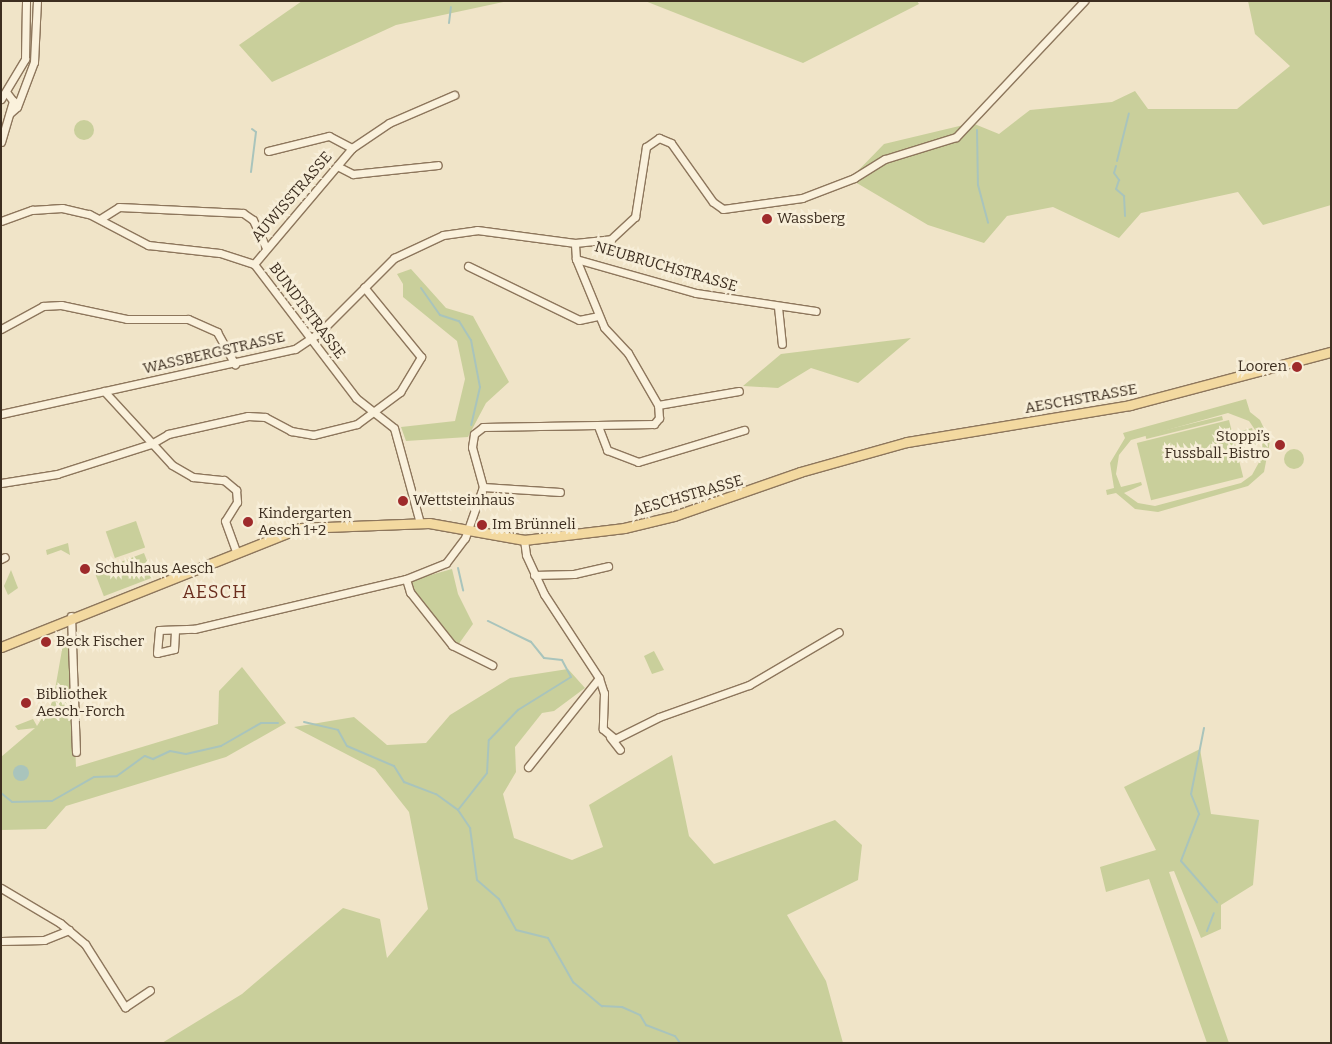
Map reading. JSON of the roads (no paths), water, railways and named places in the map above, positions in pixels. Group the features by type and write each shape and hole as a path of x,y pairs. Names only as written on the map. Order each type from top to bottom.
{"main road":[{"name":"AESCHSTRASSE","path":"1,647 71,616 236,552 313,526 420,523 468,529 524,540 640,525 907,442 1130,405 1331,352"}],"street":[{"path":"1,99 22,70 28,49 26,1"},
{"path":"10,113 17,107 34,62 37,1"},
{"name":"WASSBERGSTRASSE","path":"1,414 235,364 295,349 309,341 394,258 443,235 478,230 574,243 602,242 629,226 638,209 646,147 659,138 671,143 713,202 723,209 797,200 854,178 885,159 956,137 1084,1"},
{"path":"1,142 13,98 7,93"},
{"name":"AUWISSTRASSE","path":"254,264 352,148 389,123 454,94"},
{"name":"AUWISSTRASSE","path":"268,151 330,136 352,148"},
{"path":"337,166 353,174 438,165"},
{"path":"100,220 119,207 243,213 253,220 266,248"},
{"name":"BUNDTSTRASSE","path":"1,221 44,208 100,220 148,245 220,252 254,264 309,341 356,398 377,412 394,428 401,445 420,523"},
{"path":"175,631 406,579 446,563 459,549 483,487 472,443 483,427 654,424 659,418 658,405 628,353 598,316 576,259 574,243"},
{"name":"NEUBRUCHSTRASSE","path":"576,259 696,293 778,307 816,311"},
{"path":"468,266 579,320 598,316"},
{"path":"1,484 57,474 151,444 168,434 258,415 291,431 326,434 377,412 400,392 421,357 364,287"},
{"path":"1,329 37,309 61,305 127,319 188,319 217,332 235,364"},
{"path":"778,307 782,344"},
{"path":"104,391 151,444 193,477 213,476 236,490 237,502 225,521 236,552"},
{"path":"658,405 739,392"},
{"path":"598,426 607,450 638,462 744,430"},
{"path":"483,487 560,492"},
{"path":"524,540 534,575 599,678 603,729 620,750"},
{"path":"534,575 574,574 608,566"},
{"path":"406,579 410,592 452,646 492,665"},
{"path":"71,616 76,752"},
{"path":"610,737 622,738 659,717 749,685 840,632"},
{"path":"528,767 599,678"},
{"path":"1,888 69,930 84,944 125,1007 150,990"},
{"path":"1,941 44,940 69,930"}],"water":[{"path":"21,765 27,767 29,773 27,779 21,781 15,779 13,773 15,767"}],"waterway":[{"path":"449,23 451,7"},
{"path":"1117,161 1129,113"},
{"path":"251,172 256,132 252,129"},
{"path":"977,130 978,185 988,223"},
{"path":"1116,166 1114,173 1119,180 1116,189 1124,196 1125,216"},
{"path":"421,288 440,315 459,321 471,340 480,387 471,425"},
{"path":"458,568 463,590"},
{"path":"458,810 487,773 489,740 518,710 571,677 562,660 544,658 531,642 488,621"},
{"path":"304,722 338,730 347,746 394,766 404,782 436,794 458,810 470,828 477,880 499,899 516,930 548,938 573,982 602,1006 622,1007 640,1015 646,1025 675,1036 680,1043"},
{"path":"1,793 12,802 52,801 94,777 117,776 145,756 153,759 170,751 186,754 221,746 261,723 278,723"},
{"path":"1204,728 1191,794 1199,814 1181,861 1217,902"},
{"path":"1207,931 1214,913"}],"place":[{"name":"Wassberg","path":"767,219"},
{"name":"Looren","path":"1297,367"},
{"name":"Stoppi’s Fussball-Bistro","path":"1280,445"},
{"name":"Wettsteinhaus","path":"403,501"},
{"name":"Kindergarten Aesch 1+2","path":"248,522"},
{"name":"Im Brünneli","path":"482,525"},
{"name":"Schulhaus Aesch","path":"85,569"},
{"name":"Beck Fischer","path":"46,642"},
{"name":"Bibliothek Aesch-Forch","path":"26,703"}],"district":[{"name":"AESCH","path":"215,592"}]}
